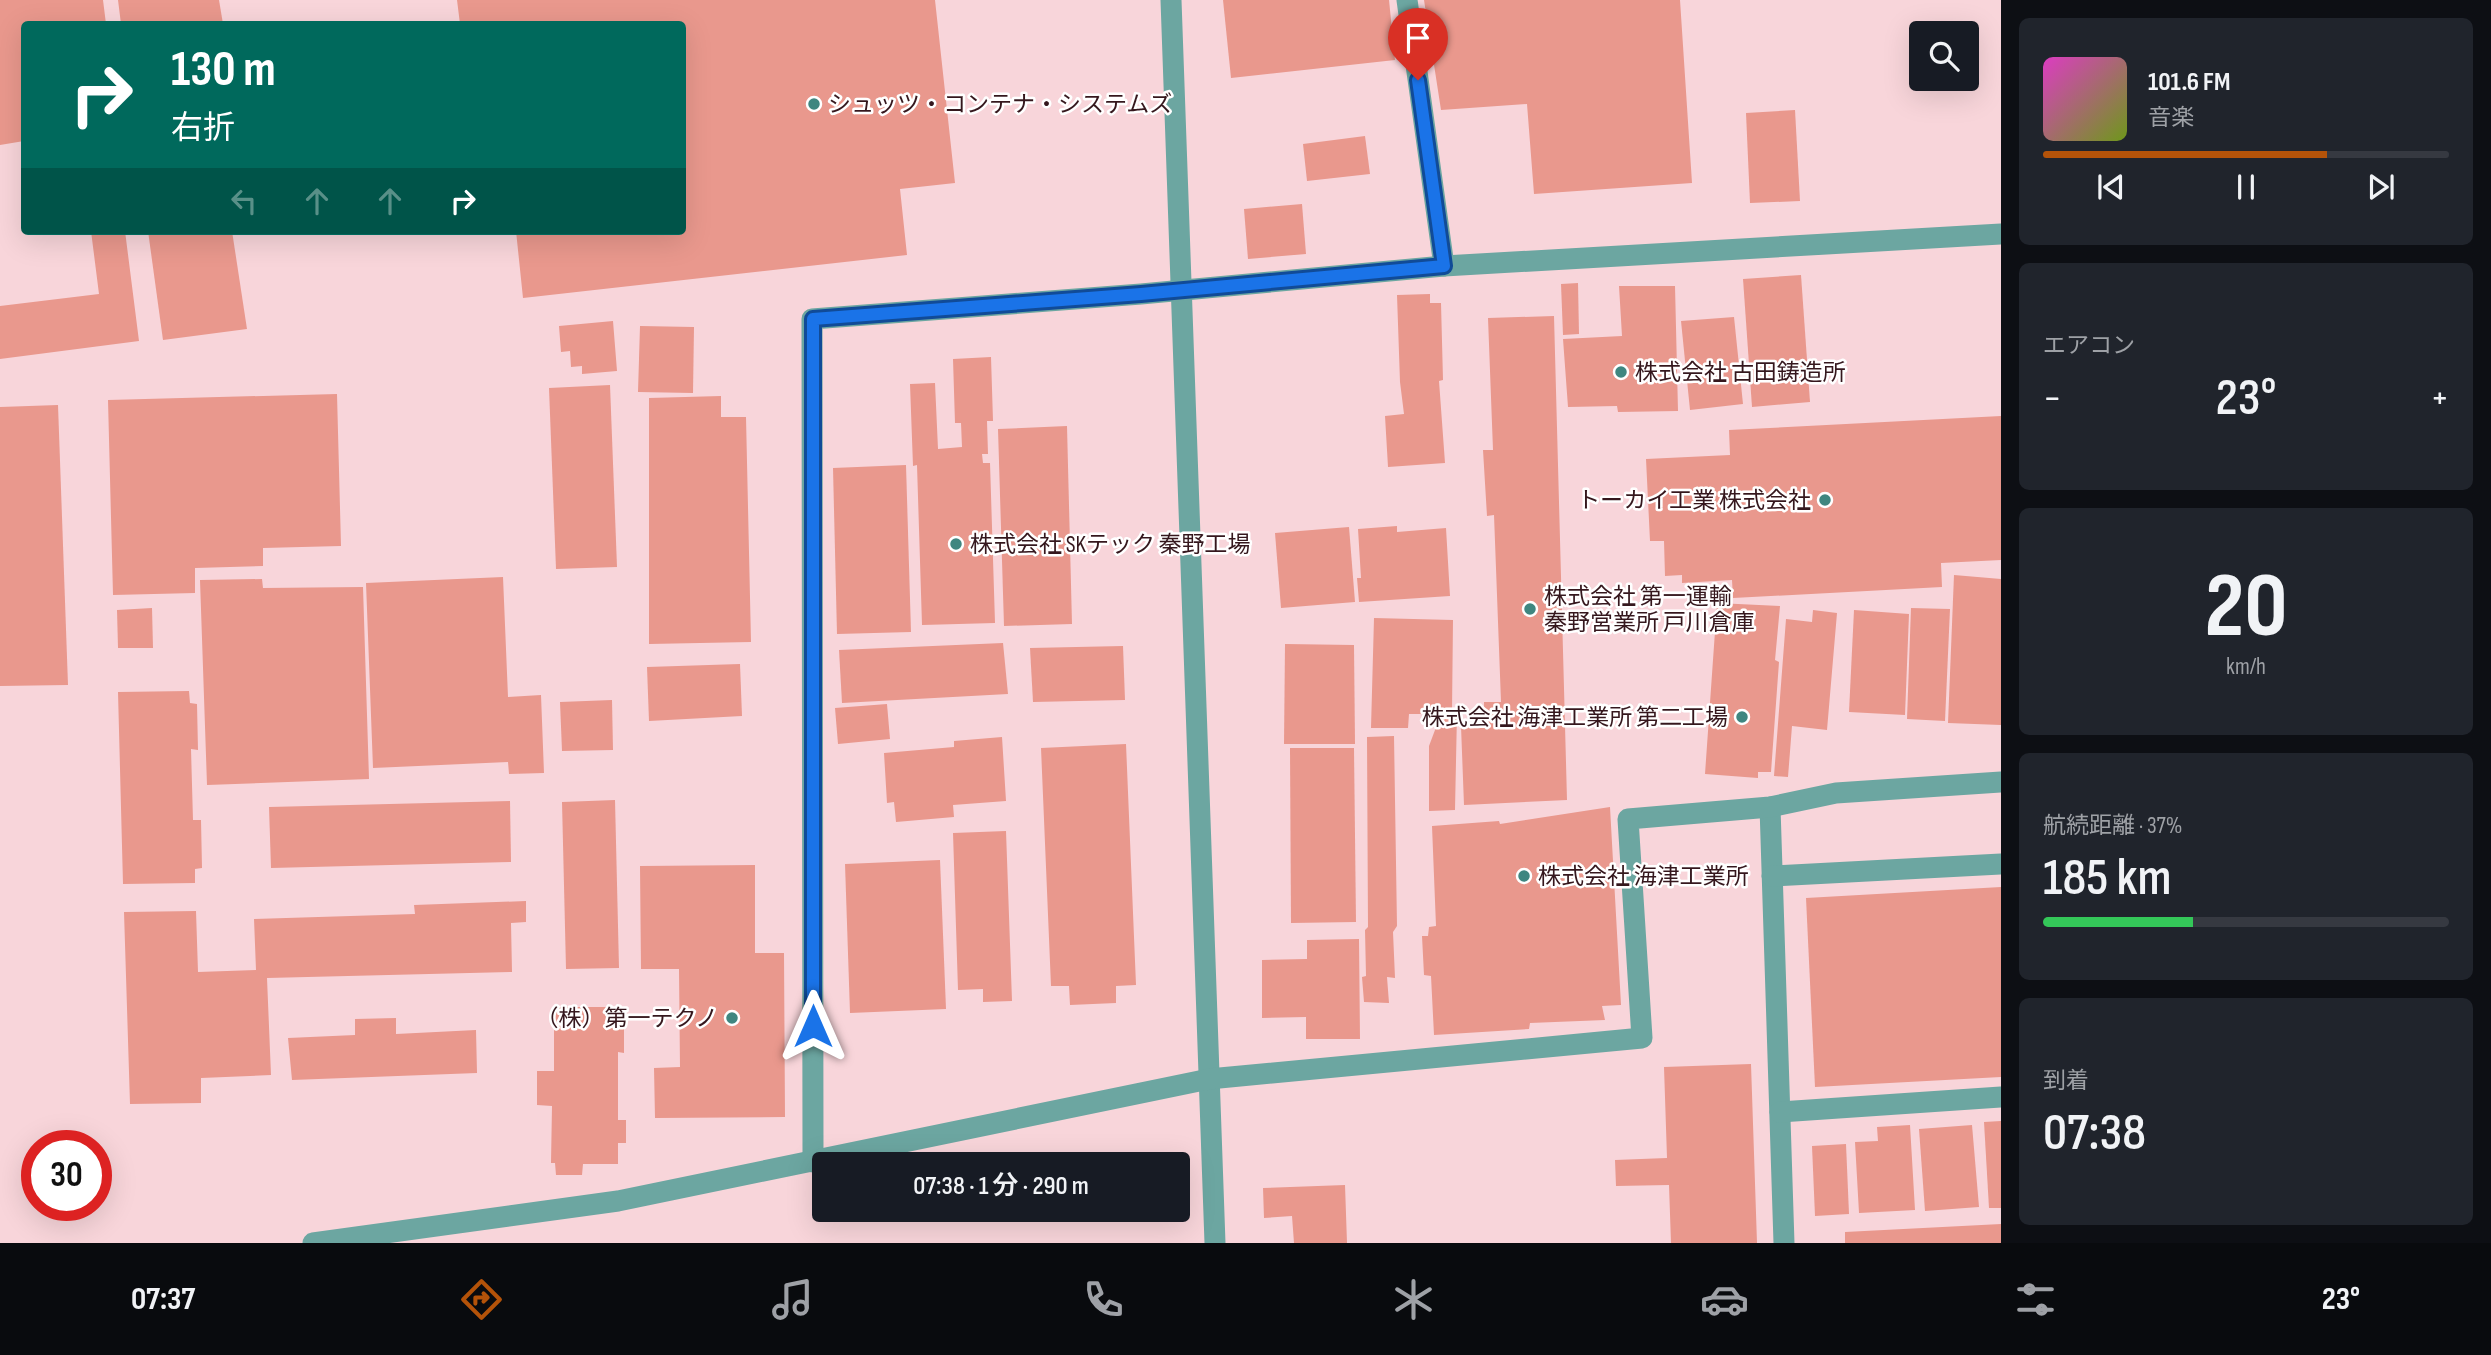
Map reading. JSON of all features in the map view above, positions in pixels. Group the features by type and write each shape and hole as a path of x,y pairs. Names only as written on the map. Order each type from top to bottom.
{"street":[{"path":"1171,0 1215,1243"},
{"path":"1407,0 1444,266"},
{"path":"813,1152 813,319 1444,266 2001,234"},
{"path":"861,1152 1209,1079 1642,1038 1628,818 1770,807 1836,793 2001,782"},
{"path":"1770,807 1784,1243"},
{"path":"1772,876 2001,864"},
{"path":"1780,1112 2001,1097"},
{"path":"313,1243 618,1201 812,1162"}],"building":[{"path":"0,0 103,0 106,21 21,21 21,142 0,145"},
{"path":"118,0 219,0 222,21 121,21"},
{"name":"シュッツ・コンテナ・システムズ","path":"457,0 935,0 955,183 900,189 907,255 523,298 516,235 686,235 686,21 460,21"},
{"path":"1223,0 1389,0 1395,60 1231,78"},
{"path":"1424,0 1680,0 1692,183 1534,194 1527,104 1441,110"},
{"path":"1795,110 1800,201 1750,203 1746,113"},
{"path":"1365,136 1370,174 1307,181 1303,144"},
{"path":"1302,204 1306,254 1248,259 1244,209"},
{"path":"92,235 126,235 139,341 0,359 0,306 99,294"},
{"path":"149,235 233,235 247,329 163,340"},
{"path":"1801,275 1810,402 1752,407 1743,279"},
{"path":"1578,283 1579,334 1563,335 1561,284"},
{"name":"株式会社 古田鋳造所","path":"1619,286 1675,286 1678,411 1618,412 1617,406 1568,407 1563,339 1622,336"},
{"path":"1430,294 1430,303 1441,303 1443,380 1439,381 1445,463 1388,467 1385,416 1404,414 1400,382 1397,295"},
{"name":"株式会社 第一運輸 秦野営業所 戸川倉庫","path":"1554,316 1567,800 1464,805 1461,726 1484,725 1484,702 1501,702 1494,515 1487,516 1483,450 1493,450 1488,318"},
{"path":"1734,317 1743,404 1690,410 1681,321"},
{"path":"613,321 617,371 582,374 582,366 571,367 570,351 561,352 559,326"},
{"path":"640,326 694,327 693,393 638,392"},
{"name":"株式会社 SKテック 秦野工場","path":"991,357 993,421 987,421 988,454 982,454 983,463 990,463 995,623 922,625 917,465 913,466 910,384 935,383 938,449 962,447 961,423 955,423 953,359"},
{"path":"610,385 617,567 556,569 549,388"},
{"path":"337,394 341,546 263,548 263,566 195,568 195,593 113,595 108,400"},
{"path":"721,396 721,417 746,417 751,642 649,644 649,398"},
{"path":"58,405 68,685 0,686 0,407"},
{"name":"トーカイ工業 株式会社","path":"2001,416 2001,560 1941,563 1942,587 1733,598 1732,580 1682,583 1682,575 1665,576 1664,541 1650,541 1646,459 1730,455 1729,430"},
{"path":"1067,426 1072,624 1004,626 998,429"},
{"path":"906,465 911,632 837,634 833,468"},
{"path":"1397,526 1397,532 1446,528 1450,596 1359,602 1357,578 1361,578 1358,529"},
{"path":"1349,527 1355,602 1281,608 1275,533"},
{"path":"1954,575 2001,579 2001,725 1948,723"},
{"path":"503,577 508,697 541,695 544,773 509,774 508,762 373,768 366,583"},
{"path":"262,579 263,588 363,587 369,779 207,785 200,580"},
{"name":"株式会社 海津工業所 第二工場","path":"1717,603 1780,606 1771,772 1758,772 1758,778 1705,774"},
{"path":"152,608 153,648 118,648 117,610"},
{"path":"1911,608 1950,609 1945,721 1907,719"},
{"path":"1813,610 1837,613 1827,730 1792,726 1788,777 1774,776 1786,619 1812,622"},
{"path":"1854,610 1909,614 1905,715 1849,712"},
{"path":"1374,618 1453,620 1452,711 1457,713 1455,810 1429,811 1429,746 1441,714 1409,714 1408,728 1371,728"},
{"path":"1003,643 1008,694 842,703 839,650"},
{"path":"1285,644 1354,645 1355,744 1284,744"},
{"path":"1123,646 1125,700 1033,702 1030,648"},
{"path":"740,664 742,716 649,721 647,667"},
{"path":"189,691 190,703 197,704 198,750 191,749 193,820 201,820 202,868 195,869 195,883 123,884 118,692"},
{"path":"612,700 613,750 562,751 560,702"},
{"path":"887,704 890,739 838,744 835,708"},
{"path":"1394,736 1397,926 1393,932 1395,978 1387,977 1389,1003 1364,1002 1362,977 1366,976 1365,930 1368,927 1367,737"},
{"path":"1002,737 1006,801 953,805 954,817 896,822 894,802 887,803 884,753 954,747 954,741"},
{"path":"1126,744 1136,985 1116,986 1116,1003 1070,1005 1069,986 1051,986 1041,748"},
{"path":"1290,748 1354,748 1356,922 1291,923"},
{"path":"615,800 619,968 566,969 562,802"},
{"path":"510,801 511,862 271,868 269,807"},
{"name":"株式会社 海津工業所","path":"1610,807 1621,1005 1602,1006 1605,1020 1530,1023 1529,1029 1434,1035 1431,976 1424,975 1422,936 1428,936 1429,927 1436,926 1432,826 1499,821 1500,824"},
{"path":"1006,831 1012,1001 983,1002 983,989 958,990 953,833"},
{"path":"940,860 946,1009 850,1013 845,864"},
{"name":"（株）第一テクノ","path":"755,865 755,953 784,953 785,1117 655,1118 654,1068 680,1067 679,969 641,969 640,866"},
{"path":"2001,887 2001,1077 1815,1087 1806,898"},
{"path":"526,901 526,922 511,923 512,972 267,978 271,1075 201,1078 201,1103 130,1104 124,912 196,911 198,972 256,970 254,919 415,914 414,905"},
{"path":"1359,939 1360,1039 1306,1039 1306,1017 1262,1018 1262,960 1307,959 1307,940"},
{"path":"554,1007 617,1007 617,1023 624,1023 624,1053 618,1052 618,1120 626,1120 626,1143 618,1143 618,1164 583,1164 582,1175 556,1175 555,1163 551,1163 552,1106 537,1105 537,1071 554,1071"},
{"path":"396,1018 396,1034 476,1030 477,1073 292,1080 288,1038 355,1035 355,1019"},
{"path":"1751,1064 1757,1243 1671,1243 1669,1185 1616,1186 1615,1160 1667,1158 1664,1067"},
{"path":"2001,1121 2001,1208 1989,1208 1984,1122"},
{"path":"1910,1125 1915,1210 1859,1213 1855,1142 1878,1141 1877,1127"},
{"path":"1972,1125 1979,1207 1925,1211 1919,1129"},
{"path":"1846,1144 1849,1214 1815,1216 1812,1146"},
{"path":"1345,1185 1347,1243 1294,1243 1292,1216 1264,1218 1263,1188"},
{"path":"2001,1224 2001,1243 1845,1243 1845,1232"}],"place":[{"name":"シュッツ・コンテナ・システムズ","path":"814,104"},
{"name":"株式会社 古田鋳造所","path":"1621,372"},
{"name":"トーカイ工業 株式会社","path":"1825,500"},
{"name":"株式会社 SKテック 秦野工場","path":"956,544"},
{"name":"株式会社 第一運輸 秦野営業所 戸川倉庫","path":"1530,609"},
{"name":"株式会社 海津工業所 第二工場","path":"1742,717"},
{"name":"株式会社 海津工業所","path":"1524,876"},
{"name":"（株）第一テクノ","path":"732,1018"}],"route":[{"path":"813,1026 813,319 1141,294 1444,266 1418,80"}]}
